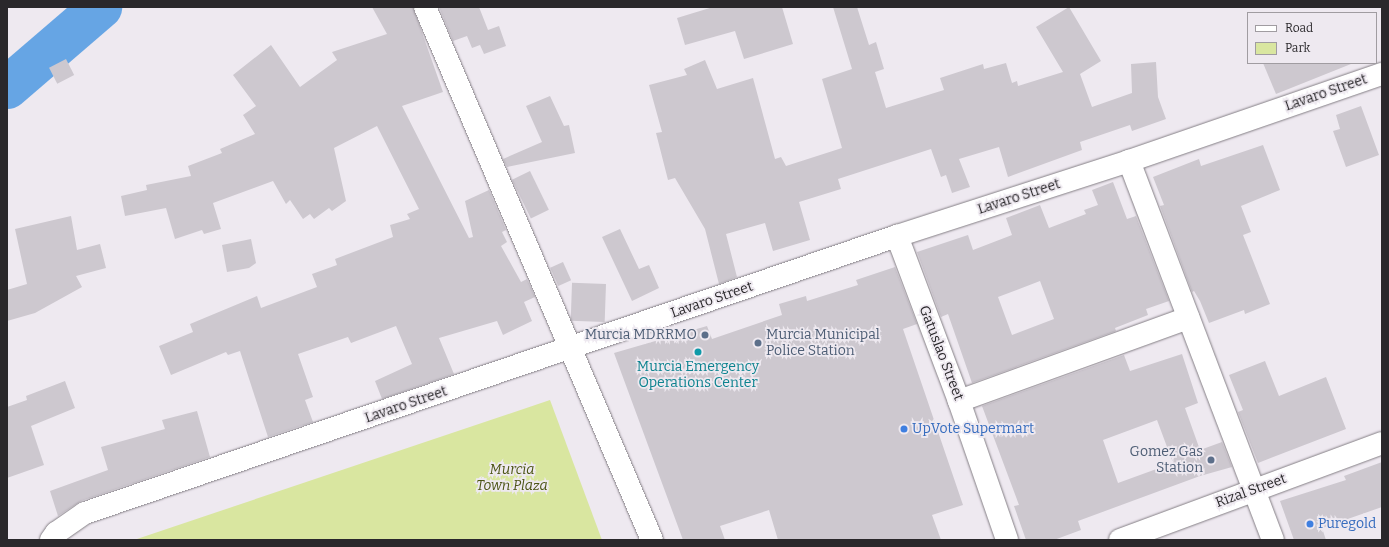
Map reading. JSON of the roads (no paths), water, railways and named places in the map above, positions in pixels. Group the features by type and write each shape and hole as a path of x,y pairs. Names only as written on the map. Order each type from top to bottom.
{"street":[{"path":"425,7 652,540"},
{"name":"Lavaro Street","path":"51,540 56,533 85,513 571,349 897,236 1129,161 1382,74"},
{"path":"1129,161 1188,318 1256,489 1273,540"},
{"name":"Gatuslao Street","path":"897,236 960,401 1007,540"},
{"path":"960,401 1188,318"},
{"name":"Rizal Street","path":"1120,540 1382,443"}],"waterway":[{"path":"7,87 100,7"}],"place":[{"name":"Murcia MDRRMO","path":"705,335"},
{"name":"Murcia Municipal Police Station","path":"758,343"},
{"name":"Murcia Emergency Operations Center","path":"698,352"},
{"name":"UpVote Supermart","path":"904,429"},
{"name":"Gomez Gas Station","path":"1211,460"},
{"name":"Puregold","path":"1310,524"}],"park label":[{"name":"Murcia Town Plaza","path":"512,478"}]}
